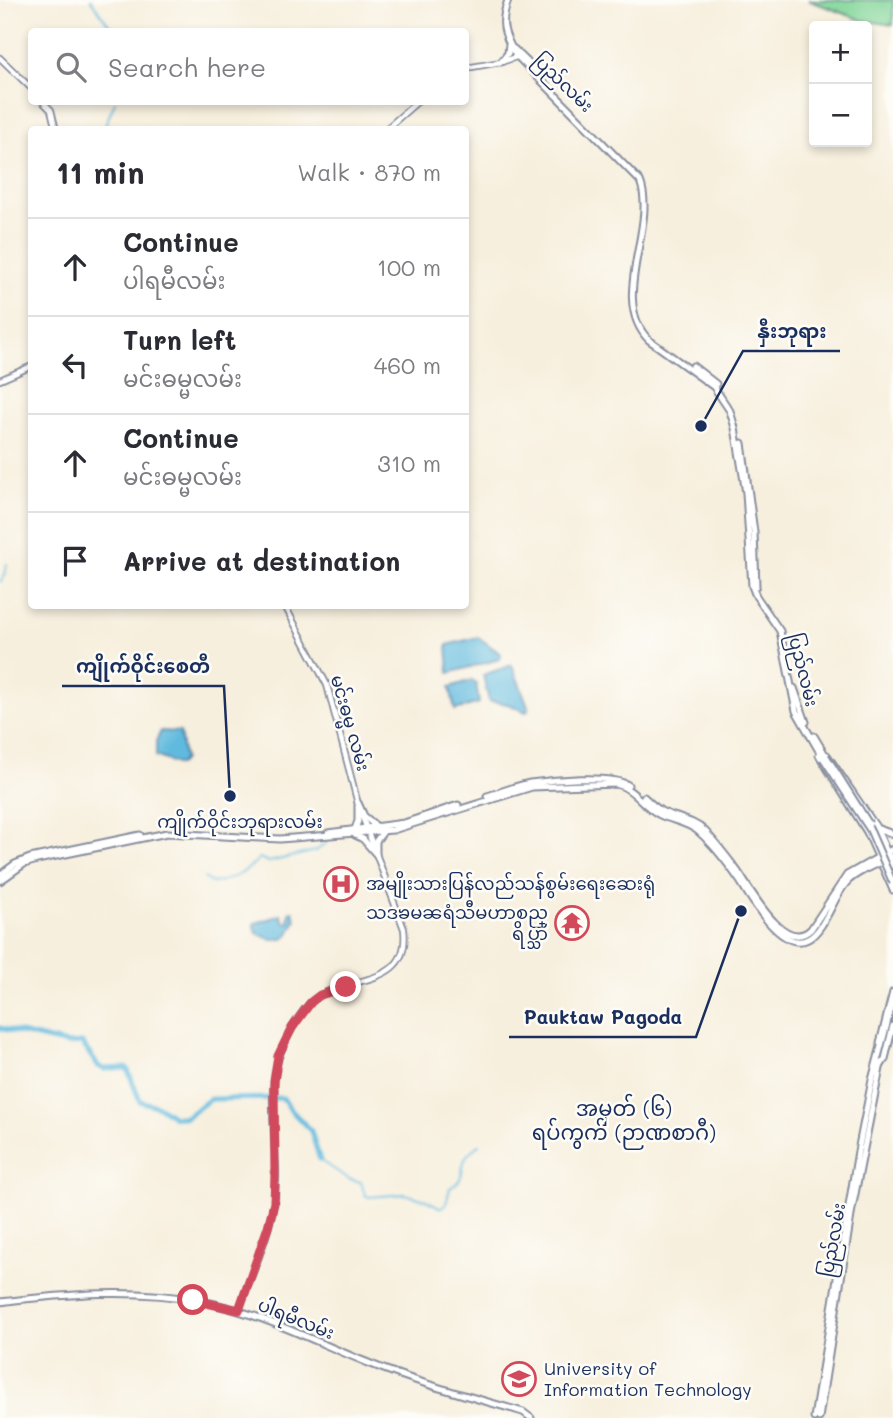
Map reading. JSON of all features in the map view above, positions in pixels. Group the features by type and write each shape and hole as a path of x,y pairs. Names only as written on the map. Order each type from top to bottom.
{"main road":[{"name":"ပြည်လမ်း","path":"508,0 504,25 509,45 640,181 645,200 634,271 636,321 649,340 714,387 730,411 736,428 746,493 752,586 780,631 795,708 872,828 893,874"},
{"path":"501,62 508,53 509,45"},
{"path":"469,67 519,56"},
{"path":"0,58 28,85"},
{"path":"46,105 51,110 54,126"},
{"path":"390,126 414,105"},
{"path":"0,380 28,368"},
{"name":"မင်းဓမ္မ လမ်း","path":"239,1310 274,1203 274,1071 282,1048 292,1028 311,1002 320,995 380,976 393,967 405,948 404,929 358,803 327,685 287,609"},
{"name":"ပြည်လမ်း","path":"819,748 833,762 876,828 891,853 893,866"},
{"name":"ပြည်လမ်း","path":"819,748 821,760 867,832 879,860"},
{"name":"ပြည်လမ်း","path":"825,757 870,830 893,883"},
{"name":"ကျိုက်ဝိုင်းဘုရားလမ်း","path":"0,875 21,861 172,830 284,836 354,832 415,820 526,784 622,781 659,809 705,831 769,916 788,933 796,936 809,932 847,875 867,866"},
{"name":"ကျိုက်ဝိုင်းဘုရားလမ်း","path":"367,830 384,831 416,824 523,789 601,782"},
{"path":"358,803 364,816 377,827"},
{"path":"358,803 358,821 354,832 376,854"},
{"path":"876,828 893,834"},
{"path":"376,854 376,841 384,831"},
{"path":"867,866 874,846"},
{"name":"ကျိုက်ဝိုင်းဘုရားလမ်း","path":"0,881 24,864 66,852"},
{"path":"727,862 761,915 784,936 796,942 807,940 815,932 849,879 891,853"},
{"path":"879,860 893,890"},
{"path":"867,866 885,871"},
{"name":"ပြည်လမ်း","path":"878,1067 884,1024 893,992"},
{"name":"ပြည်လမ်း","path":"816,1418 858,1151 893,1001"},
{"name":"ပြည်လမ်း","path":"878,1067 893,1014"},
{"name":"ပြည်လမ်း","path":"878,1067 885,1059 893,1026"},
{"name":"ပါရမီလမ်း","path":"0,1302 78,1294 132,1293 193,1300 239,1310 405,1378 523,1412 531,1418"}],"green space":[{"path":"808,0 893,0 893,25 861,20"}],"water":[{"path":"478,637 501,654 500,659 449,673 447,645"},
{"path":"512,665 528,706 526,712 508,704 489,701 483,675"},
{"path":"472,680 476,683 479,703 455,710 450,687"},
{"path":"161,731 180,732 184,759 179,765 156,756 156,741"},
{"path":"293,911 296,921 283,939 266,937 256,932 256,923 281,915 285,923 289,922 289,912"}],"waterway":[{"path":"91,0 111,28"},
{"path":"105,126 114,105"},
{"path":"0,582 5,575 7,564"},
{"path":"204,878 212,883 226,880 244,872 259,858 269,862 316,851 327,842"},
{"path":"0,1028 67,1044 82,1043 98,1066 104,1069 127,1068 140,1101 160,1107 174,1117 186,1117 210,1099 283,1098 311,1131 320,1160"},
{"path":"320,1160 349,1179 361,1182 365,1195 369,1197 405,1194 441,1208 446,1204 450,1188 461,1177 466,1157 479,1144"}],"place":[{"name":"နှီးဘုရား","path":"701,426"},
{"name":"ကျိုက်ဝိုင်းစေတီ","path":"230,796"},
{"name":"အမျိုးသားပြန်လည်သန်စွမ်းရေးဆေးရုံ","path":"341,884"},
{"name":"Pauktaw Pagoda","path":"741,911"},
{"name":"သဒၶမၼရံသီမဟာစည္ ရိပ္သာ","path":"572,923"},
{"name":"University of Information Technology","path":"519,1379"}],"district":[{"name":"အမှတ် (၆) ရပ်ကွက် (ဉာဏစာဂီ)","path":"624,1121"}],"route":[{"path":"193,1300 239,1310 274,1203 274,1071 278,1056 292,1028 311,1002 320,995 346,987"}]}
